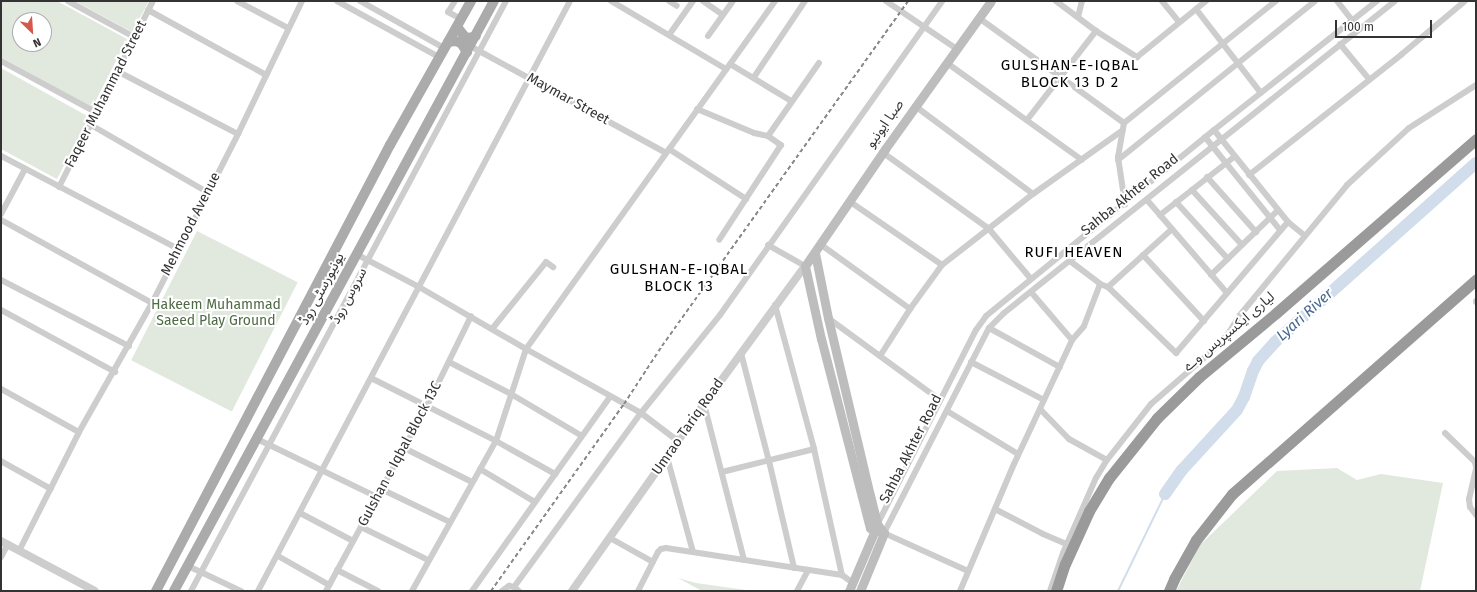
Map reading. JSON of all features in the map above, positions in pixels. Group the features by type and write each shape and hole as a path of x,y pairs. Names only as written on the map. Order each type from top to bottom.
{"highway":[{"name":"لیاری ایکسپریس وے","path":"1056,591 1065,564 1089,511 1109,478 1157,418 1199,377 1276,313 1476,139"},
{"path":"1169,591 1196,540 1232,494 1476,280"}],"main road":[{"name":"یونیورسٹی روڈ","path":"156,591 390,144 471,1"},
{"name":"یونیورسٹی روڈ","path":"174,591 356,254 472,50 476,36 494,1"},
{"name":"صبا ایونیو","path":"806,266 882,152 991,1"},
{"path":"459,23 465,36 469,38 476,36"},
{"path":"444,49 455,41 472,50"},
{"name":"Sahba Akhter Road","path":"815,252 866,496"},
{"name":"Sahba Akhter Road","path":"806,266 821,338 866,496 879,529 863,590"},
{"name":"Sahba Akhter Road","path":"851,587 879,529"}],"street":[{"path":"68,1 134,37"},
{"name":"Faqeer Muhammad Street","path":"59,187 153,1"},
{"path":"237,1 288,28"},
{"name":"Mehmood Avenue","path":"19,551 79,432 115,372 152,303 207,192 238,134 302,1"},
{"path":"337,1 444,49"},
{"path":"360,1 444,49"},
{"path":"455,1 448,12 459,23"},
{"name":"سروس روڈ","path":"191,591 268,444 368,261 472,50 506,1"},
{"path":"258,591 278,556 570,1"},
{"path":"611,1 669,35 728,66 754,77 791,101"},
{"path":"669,1 676,6"},
{"path":"669,35 693,1"},
{"path":"703,1 723,15"},
{"path":"708,36 733,1"},
{"path":"412,591 496,441 526,349 775,1"},
{"path":"754,77 805,1"},
{"path":"886,1 957,49"},
{"path":"502,591 509,586 517,589 641,413 720,315 768,245 942,1"},
{"path":"1056,1 1096,31 1137,57 1206,1"},
{"path":"1078,17 1082,1"},
{"path":"1162,1 1180,22"},
{"path":"1125,204 1118,160 1124,123 1276,1"},
{"path":"1118,160 1315,1"},
{"path":"1337,1 1352,20"},
{"name":"Sahba Akhter Road","path":"879,529 940,400 976,330 986,316 1031,278 1125,204 1205,137 1377,1"},
{"name":"Sahba Akhter Road","path":"879,529 947,411 989,328 996,320 1395,1"},
{"path":"1249,175 1436,26 1465,1"},
{"path":"1196,9 1261,93"},
{"path":"148,10 266,75"},
{"path":"979,18 1061,75 1124,123"},
{"path":"1027,120 1096,31"},
{"path":"1340,44 1369,79"},
{"name":"Maymar Street","path":"472,50 530,78 667,151 746,199"},
{"path":"1,61 97,112"},
{"path":"947,62 1082,160"},
{"path":"768,136 819,63"},
{"path":"118,71 238,134"},
{"path":"1050,591 1067,544 1096,478 1107,460 1151,404 1211,352 1228,334 1240,315 1347,185 1409,128 1476,85"},
{"path":"915,106 1033,194"},
{"path":"698,109 754,133 768,136 781,145 719,240"},
{"path":"91,125 207,192"},
{"path":"880,356 910,309 942,266 1033,194 1123,130"},
{"path":"1214,130 1234,157 1288,222 1304,236"},
{"path":"1205,137 1280,230"},
{"path":"882,152 988,229 1031,278"},
{"path":"1,156 178,249"},
{"path":"1160,215 1234,157"},
{"path":"1,214 25,169"},
{"path":"1207,177 1256,232"},
{"path":"1192,190 1242,245"},
{"path":"849,200 942,266"},
{"path":"1147,200 1227,293"},
{"path":"1176,202 1228,259"},
{"path":"1211,275 1278,210"},
{"path":"1,220 152,303"},
{"path":"1070,261 1100,284 1108,288 1176,353 1288,222"},
{"path":"1108,288 1172,229"},
{"path":"820,244 910,309"},
{"path":"768,245 806,266"},
{"path":"356,254 471,316 610,397 641,413 678,441"},
{"path":"1143,255 1204,320"},
{"path":"492,329 546,262 552,267"},
{"name":"Umrao Tariq Road","path":"572,591 741,352 775,305 806,266"},
{"path":"1,280 129,346"},
{"path":"960,591 1018,454 1072,340 1084,326 1100,284"},
{"path":"1031,292 1072,340"},
{"path":"775,305 814,449 842,576 851,587"},
{"path":"1,310 115,372"},
{"name":"Gulshan e Iqbal Block 13C","path":"326,591 427,406 471,316"},
{"path":"828,318 940,400"},
{"path":"989,328 1060,367"},
{"path":"741,352 769,461 794,568"},
{"path":"449,362 511,394 582,436"},
{"path":"971,362 1044,400"},
{"path":"371,378 496,441 555,474"},
{"path":"1,389 79,432"},
{"path":"472,591 610,397"},
{"path":"704,404 744,560"},
{"path":"1040,408 1069,439 1107,460"},
{"path":"947,411 1018,454"},
{"path":"1445,433 1475,462 1476,468 1468,499 1470,508 1476,515"},
{"path":"257,439 321,472 377,498"},
{"path":"404,448 472,482"},
{"path":"722,472 814,449"},
{"path":"667,457 693,552"},
{"path":"1,461 51,489"},
{"path":"480,469 535,502"},
{"path":"381,489 450,522"},
{"path":"995,509 1067,544"},
{"path":"300,513 353,541"},
{"path":"361,527 428,560"},
{"path":"879,529 968,571"},
{"path":"610,538 652,562"},
{"path":"1,557 4,542 95,591"},
{"path":"638,591 652,562 661,549 666,548 842,576"},
{"path":"278,556 330,585"},
{"path":"188,566 241,591"},
{"path":"337,570 378,591"},
{"path":"797,591 808,570"}],"green space":[{"path":"1,1 57,1 127,39 92,108 1,57"},
{"path":"75,1 149,1 132,32"},
{"path":"1,68 89,117 57,179 1,149"},
{"name":"Hakeem Muhammad Saeed Play Ground","path":"197,231 298,282 232,411 131,360"},
{"path":"1337,468 1357,480 1381,474 1443,483 1420,591 1176,591 1200,545 1277,471"},
{"path":"678,578 696,583 753,591 702,591"}],"waterway":[{"name":"Lyari River","path":"1165,494 1182,470 1237,410 1244,397 1258,361 1275,342 1476,163"},
{"path":"1118,591 1165,494"}],"railway":[{"path":"491,591 624,404 662,346 908,1"}],"district":[{"name":"GULSHAN-E-IQBAL BLOCK 13 D 2","path":"1070,74"},
{"name":"RUFI HEAVEN","path":"1074,253"},
{"name":"GULSHAN-E-IQBAL BLOCK 13","path":"679,278"}]}
